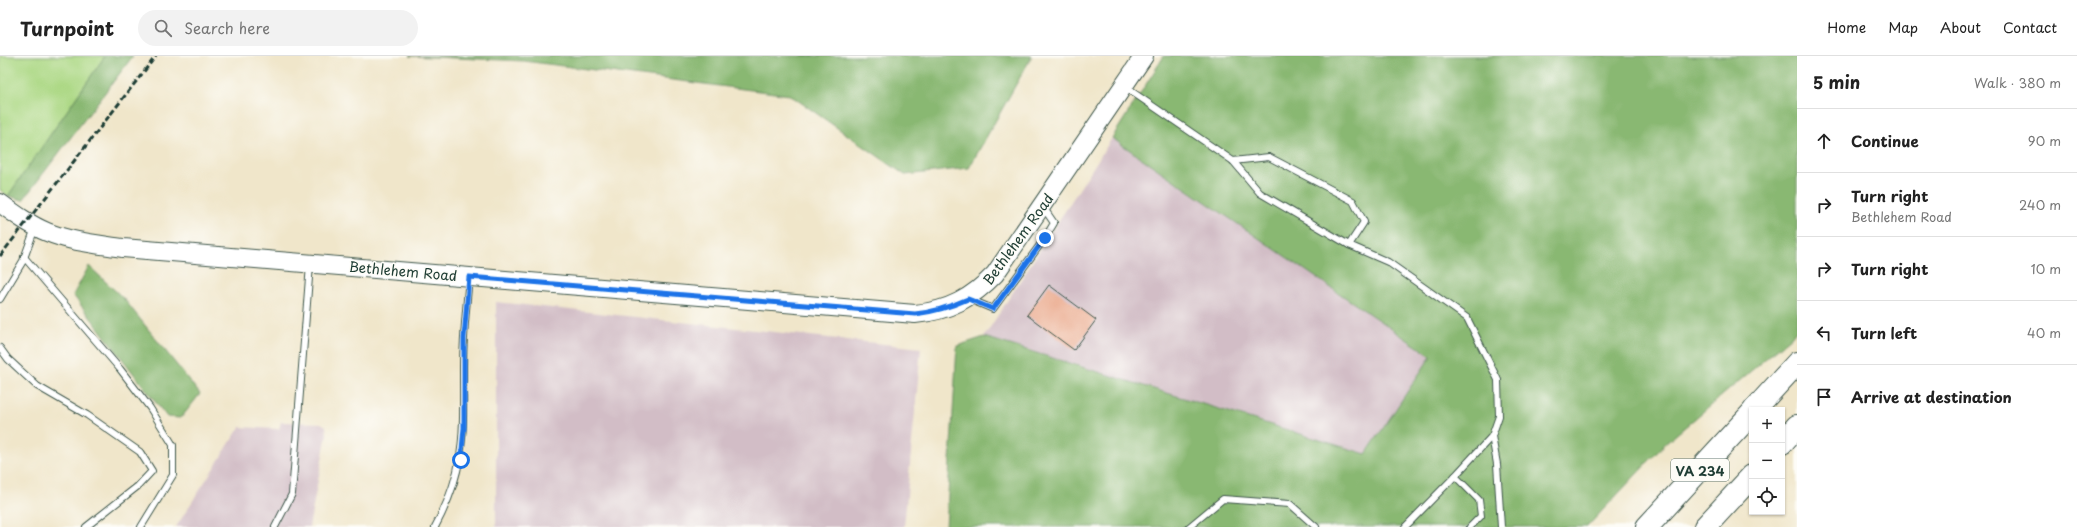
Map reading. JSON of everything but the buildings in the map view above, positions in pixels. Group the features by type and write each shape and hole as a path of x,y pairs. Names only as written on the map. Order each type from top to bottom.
{"highway":[{"path":"1757,407 1797,364"},
{"name":"VA 234","path":"1647,527 1749,416"},
{"path":"1785,440 1797,426"},
{"name":"VA 234","path":"1705,527 1749,479"}],"street":[{"name":"Bethlehem Road","path":"0,203 36,227 72,240 123,248 915,314 933,312 951,307 968,299 995,274 1144,56"}],"lane":[{"path":"1124,86 1233,160 1260,193 1349,245 1388,262 1467,318 1498,380 1499,416 1492,436 1405,527"},
{"path":"1233,160 1269,157 1353,201 1364,222 1349,245"},
{"path":"968,299 993,309 1045,238 1054,223 1042,206"},
{"path":"0,299 24,257 36,227"},
{"path":"24,257 120,369 150,408 173,445 173,475 141,527"},
{"path":"275,527 292,494 310,263"},
{"path":"435,527 446,508 461,460 464,428 464,338 469,277"},
{"path":"0,348 8,359 37,386 87,415 140,452 152,471 138,486 86,527"},
{"path":"1492,436 1497,464 1502,527"},
{"path":"1455,476 1479,500 1481,516 1470,527"},
{"path":"1189,527 1223,499 1290,504 1316,527"}],"shaded area":[{"path":"1112,138 1431,356 1366,454 984,337"},
{"path":"496,302 921,348 904,527 496,527"},
{"path":"281,422 321,423 326,426 327,434 309,527 176,527 240,427 279,429"}],"green space":[{"path":"0,56 105,56 8,196 0,190"},
{"path":"105,56 133,56 23,200 8,196"},
{"path":"409,56 1032,56 969,168 905,175 790,95 524,61"},
{"path":"1164,56 1797,56 1797,329 1791,337 1665,444 1587,527 946,527 957,346 984,337 1366,454 1431,356 1112,138"},
{"path":"89,266 124,299 200,394 181,418 167,417 73,295"}],"railway":[{"path":"0,256 156,56"}],"route":[{"path":"461,460 464,428 464,338 469,277 915,314 933,312 951,307 968,299 993,309 1045,238"}]}
